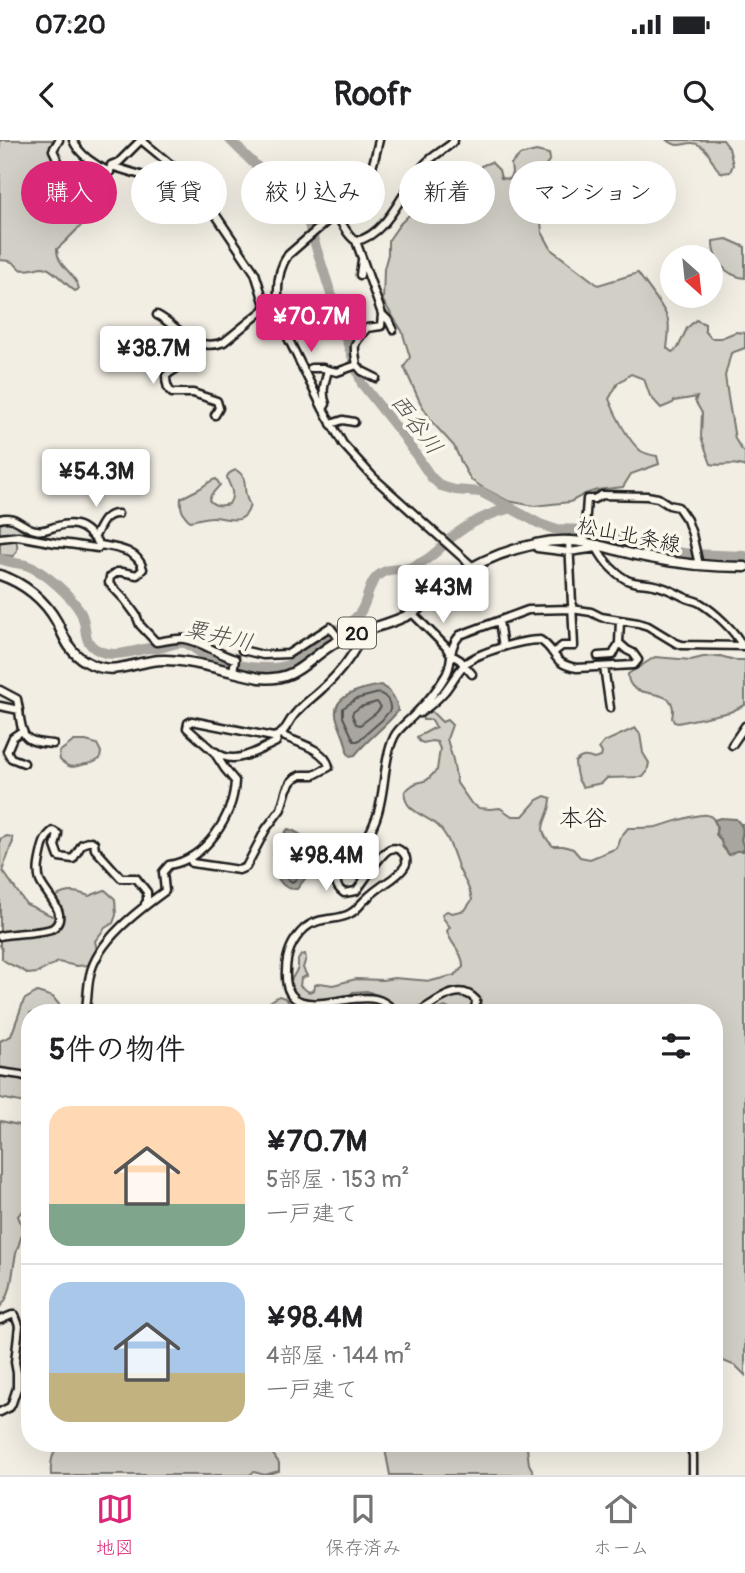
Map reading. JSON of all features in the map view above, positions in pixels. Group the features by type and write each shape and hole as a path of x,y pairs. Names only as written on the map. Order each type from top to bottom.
{"main road":[{"name":"松山北条線","path":"0,575 18,582 36,596 55,620 72,651 92,665 111,670 150,661 172,660 234,667 271,679 288,676 300,669 338,638 412,613 473,567 536,543 584,539 597,546 660,561 745,567"}],"street":[{"path":"58,161 53,150 59,140"},
{"path":"73,140 77,148 93,161"},
{"path":"117,163 141,140 187,178 205,199 255,273 265,306 273,321 285,332"},
{"path":"374,161 379,140"},
{"path":"356,241 375,232 383,224 424,164 454,140"},
{"path":"324,224 288,255 280,270 281,320 285,332 343,444 356,460 473,567"},
{"path":"343,224 347,234 356,241 382,314 393,329"},
{"path":"360,275 362,260"},
{"path":"157,315 182,334 198,342 218,344 224,342 279,291"},
{"path":"355,366 354,344 367,328 381,326 382,314"},
{"path":"198,342 198,352 194,359 171,371 166,376 166,382 172,393 193,393 217,401 219,408 215,415"},
{"path":"311,368 337,372 355,366"},
{"path":"355,366 376,378"},
{"path":"323,409 326,404 323,391 328,370"},
{"path":"331,424 343,420 354,422"},
{"path":"584,539 587,499 622,494 658,498 682,511 699,563"},
{"path":"94,538 105,519 112,514 118,514"},
{"path":"0,519 15,518 37,531 70,523 88,531 100,545 126,550 142,564 143,569 136,575 117,572 110,577 109,583 125,600 153,640 185,639 204,645 234,659 234,667"},
{"path":"0,538 18,536 82,548 98,548 100,545"},
{"path":"552,653 562,646 574,646 569,540"},
{"path":"536,543 537,548 569,552 597,546 610,566 629,581 654,584 700,603 729,627 744,646"},
{"path":"437,695 448,672 454,643 460,635 528,610 582,610 601,617 648,626 682,645 744,646"},
{"path":"412,613 472,674"},
{"path":"499,621 503,647"},
{"path":"598,656 613,655 619,643 620,621"},
{"path":"242,650 263,655 288,654 330,627 338,638"},
{"path":"214,752 223,757 244,757 276,742 294,715 325,687 351,658 365,630"},
{"path":"386,1004 369,998 325,1003 294,999 287,988 286,966 292,945 305,928 323,919 350,914 406,865 407,859 402,851 390,849 383,854 356,891 344,893 336,883 339,874 376,821 395,734 471,659 503,647 540,640 561,664 569,667 630,666 637,663 633,653 619,643"},
{"path":"604,667 610,708"},
{"path":"0,690 17,699 22,731 28,740 53,744"},
{"path":"0,706 19,710"},
{"path":"87,1004 90,975 100,953 118,928 165,891 163,872 169,865 183,862 203,847 221,827 234,796 235,781 214,752 191,733 187,728 188,723 192,721 273,737 280,734"},
{"path":"732,745 745,726"},
{"path":"22,731 13,737 7,751 11,758 24,763"},
{"path":"191,861 239,870 246,867 266,829 281,809 291,782 301,775 314,775 329,767 328,760 321,755 280,734"},
{"path":"0,936 48,930 56,926 60,918 58,909 41,883 38,872 43,843 53,831 58,835 55,846 59,857 74,859 82,844 90,841 121,878 136,878 148,897 142,909"},
{"path":"169,865 175,867 191,861 203,847"},
{"path":"432,1004 449,994 463,992 469,993 476,1000 476,1004"},
{"path":"0,1072 21,1075"},
{"path":"0,1320 15,1315 19,1326 15,1396 10,1407 0,1412"},
{"path":"692,1452 693,1475"}],"shaded area":[{"path":"0,140 54,140 51,153 57,161 21,161 21,224 83,224 57,249 60,261 79,289 75,291 47,268 23,270 12,262 0,260"},
{"path":"666,140 723,140 729,148 733,165 730,172 722,173 718,170 705,149 698,144 677,145"},
{"path":"536,151 549,154 550,159 514,161 520,155"},
{"path":"495,166 501,178 509,179 509,224 541,224 542,232 552,250 598,285 638,273 666,315 669,327 667,348 672,352 678,348 687,328 696,320 705,324 705,331 711,338 721,338 736,332 745,333 745,348 731,353 725,376 735,439 745,452 745,467 737,464 711,464 701,437 702,413 695,401 697,397 674,401 661,408 650,396 644,379 631,374 618,383 609,399 631,441 641,451 657,456 659,464 631,474 623,487 597,490 570,502 534,506 508,501 471,480 454,446 432,422 420,402 404,367 410,357 402,331 383,301 384,269 388,241 400,224 495,224"},
{"path":"727,239 745,247 745,278 732,274 723,267 723,245 713,245 713,241"},
{"path":"236,470 243,477 250,505 244,517 235,520 206,517 190,521 182,511 181,498 216,479 220,485 209,500 218,505 229,504 232,492 227,476"},
{"path":"8,521 30,528 40,536 37,540 16,540 17,549 13,556 0,555 0,524"},
{"path":"720,656 745,660 745,705 730,712 674,722 673,707 669,700 636,689 630,684 628,674 655,657 691,660"},
{"path":"431,711 442,722 447,720 452,725 447,739 457,783 471,803 479,808 500,808 512,816 523,816 537,800 545,796 551,798 544,833 553,846 573,849 580,857 590,859 617,848 619,839 628,828 656,827 702,815 714,820 716,834 726,849 737,850 743,846 741,839 744,832 741,824 745,824 745,1375 736,1366 723,1361 723,1004 389,1004 384,998 367,991 353,992 341,1004 296,1004 298,999 290,987 290,982 298,968 298,960 305,954 303,968 307,976 301,978 300,986 309,992 320,983 333,985 356,979 431,981 455,975 463,967 461,957 447,931 450,927 442,914 465,910 472,900 470,891 445,835 437,825 415,811 405,798 405,791 414,784 427,780 437,770 440,749 437,742 423,743 417,737 436,727 432,720 423,720 422,715"},
{"path":"635,728 640,734 643,753 649,763 643,777 607,778 602,783 583,787 575,762 584,757 601,757 599,748 604,742"},
{"path":"74,741 97,744 101,752 100,759 75,767 66,765 60,760 59,752"},
{"path":"12,837 13,842 3,871 26,904 52,916 59,908 55,897 64,893 76,892 89,896 105,890 115,899 116,915 113,923 105,928 95,941 97,950 88,965 58,962 37,973 28,974 2,959 0,839"},
{"path":"37,992 53,997 59,1004 23,1004 24,1000"},
{"path":"279,996 290,1004 267,1004"},
{"path":"21,1008 21,1102 0,1098 0,1041 11,1036"},
{"path":"0,1122 18,1125 21,1128 21,1212 18,1216 21,1235 9,1291 0,1307"},
{"path":"55,1452 271,1452 279,1463 279,1471 265,1475 254,1472 249,1475 51,1475"},
{"path":"386,1452 528,1452 529,1464 535,1475 390,1475"}],"water":[{"path":"381,685 393,696 398,711 355,755 350,756 337,719 338,704 350,694"},
{"path":"736,819 740,824 743,831 743,851 729,855 722,846 716,834 717,826 714,820"},
{"path":"288,829 307,840 321,856 297,889 282,884 273,864 275,849"}],"waterway":[{"name":"西谷川","path":"230,140 302,211 362,384 404,437 431,477 441,486 481,492 554,529 590,530 653,549 691,554 745,556"},
{"name":"粟井川","path":"0,559 33,568 57,585 81,613 91,645 102,652 120,654 182,643 216,660 249,667 272,668 291,664 348,624 359,614 374,580 382,573 420,563 472,523 512,508"}],"district":[{"name":"本谷","path":"583,818"}]}
